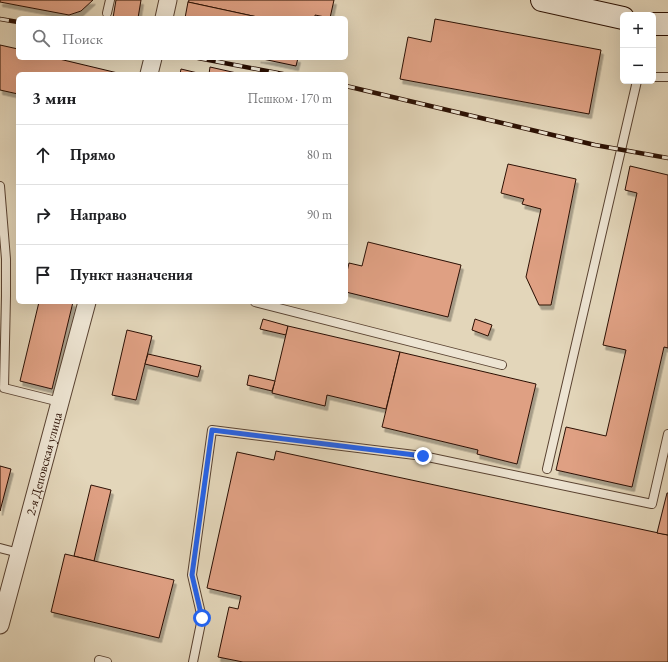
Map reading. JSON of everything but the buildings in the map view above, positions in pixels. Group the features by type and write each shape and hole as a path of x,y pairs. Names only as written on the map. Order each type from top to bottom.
{"street":[{"path":"164,16 168,0"},
{"path":"542,0 598,9 620,17"},
{"path":"656,24 668,24"},
{"path":"149,72 152,60"},
{"name":"2-я Деповская улица","path":"0,625 86,304"}],"lane":[{"path":"107,13 110,0"},
{"path":"656,77 668,77"},
{"path":"547,469 636,84"},
{"path":"0,186 6,259 3,295 2,389 60,402"},
{"path":"263,304 502,365"},
{"path":"193,662 202,618 192,575 212,430 423,456 652,504 664,469 668,434"},
{"path":"0,548 19,553"}],"railway":[{"path":"0,19 16,22"},
{"path":"209,60 272,72"},
{"path":"348,86 595,145 668,158"}],"route":[{"path":"202,618 192,575 212,430 423,456"}]}
